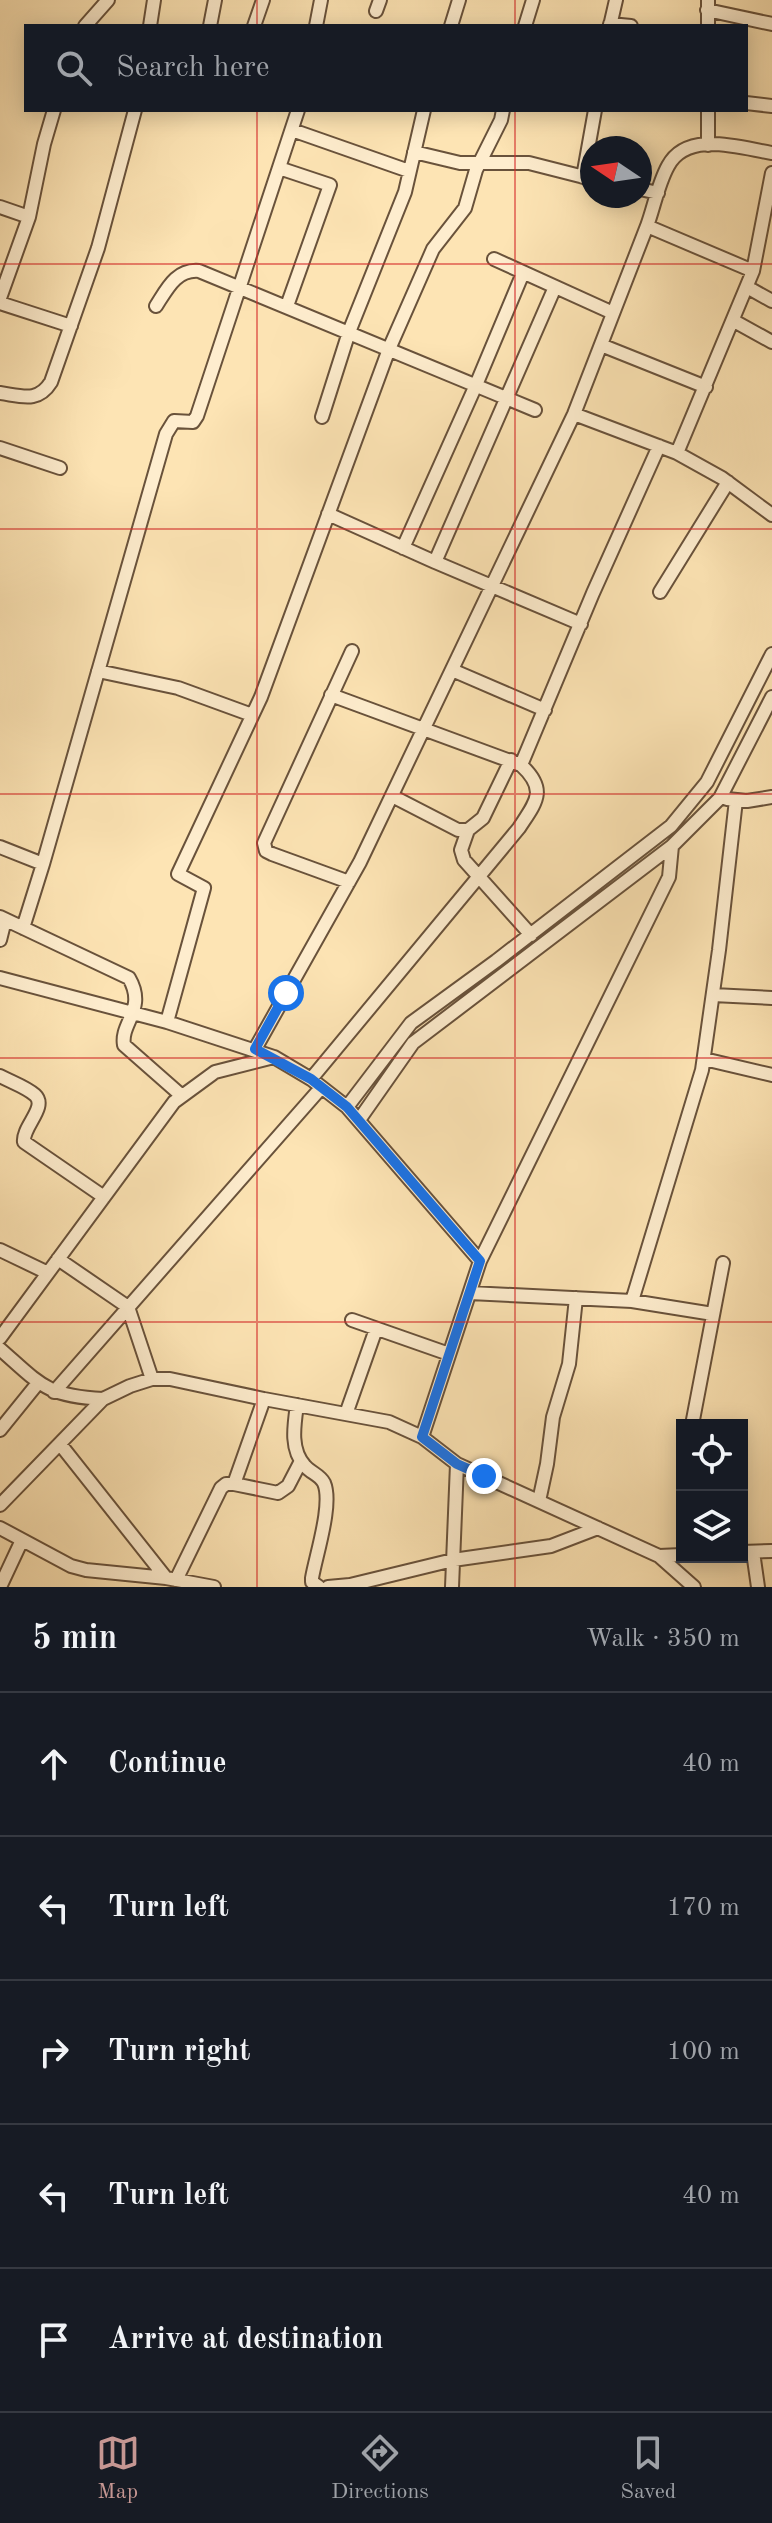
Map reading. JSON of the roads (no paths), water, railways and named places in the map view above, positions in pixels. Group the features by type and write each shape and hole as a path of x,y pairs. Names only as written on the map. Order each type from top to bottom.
{"street":[{"path":"150,24 154,0"},
{"path":"210,24 215,0"},
{"path":"255,24 263,0"},
{"path":"316,24 321,0"},
{"path":"452,24 459,0"},
{"path":"526,24 533,0"},
{"path":"610,24 616,0"},
{"path":"86,24 102,3"},
{"path":"708,5 772,24"},
{"path":"748,103 772,106"},
{"path":"53,112 29,217 0,301 71,326"},
{"path":"0,393 33,398 46,391 98,248 134,112"},
{"path":"23,928 168,428 174,421 195,421 297,112"},
{"path":"322,417 349,332 405,192 424,112"},
{"path":"167,1022 204,888 178,874 252,715 389,349 433,249 465,208 480,163 503,112"},
{"path":"592,136 595,112"},
{"path":"708,112 708,145"},
{"path":"292,130 409,171"},
{"path":"255,1049 349,882 574,414 666,169 678,152 689,146 708,145 772,153"},
{"path":"414,152 460,163 529,163 580,176"},
{"path":"279,168 330,185 287,306"},
{"path":"677,453 753,271 772,173"},
{"path":"652,192 658,193"},
{"path":"0,207 29,217"},
{"path":"647,226 753,271"},
{"path":"494,259 613,313"},
{"path":"156,306 174,279 190,270 211,275 535,410"},
{"path":"403,548 523,273"},
{"path":"435,562 555,287"},
{"path":"747,287 772,301"},
{"path":"734,321 772,342"},
{"path":"601,345 706,387"},
{"path":"574,414 677,453 728,482 772,515"},
{"path":"531,935 462,855 468,830 483,818 545,710 659,446"},
{"path":"0,448 60,468"},
{"path":"660,592 728,482"},
{"path":"328,514 581,624"},
{"path":"349,882 272,854 266,851 264,843 352,651"},
{"path":"347,1107 411,1023 671,826 707,782 772,654"},
{"path":"452,670 545,710"},
{"path":"98,671 178,688 252,715"},
{"path":"54,1392 315,1084 534,806 538,786 532,775 516,763 331,695"},
{"path":"359,1120 413,1043 672,846 720,798 772,697"},
{"path":"392,796 458,830 468,830"},
{"path":"720,798 759,800 772,797"},
{"path":"632,1301 679,1153 704,1059 736,800"},
{"path":"422,1437 480,1261 669,877 672,846"},
{"path":"0,847 43,864"},
{"path":"0,940 3,918 123,973 132,982 135,1013 123,1037 124,1045 182,1096"},
{"path":"0,978 167,1022 274,1057 347,1107 480,1261"},
{"path":"713,995 772,998"},
{"path":"0,1338 174,1102 215,1072 274,1057"},
{"path":"704,1059 772,1075"},
{"path":"0,1076 33,1093 38,1100 38,1108 24,1130 24,1142 104,1197"},
{"path":"0,1250 48,1273"},
{"path":"58,1259 128,1307 152,1379"},
{"path":"693,1419 723,1263"},
{"path":"470,1293 632,1301 713,1314"},
{"path":"539,1501 553,1417 569,1364 576,1298"},
{"path":"352,1320 449,1354"},
{"path":"346,1414 376,1329"},
{"path":"0,1349 38,1383 54,1392 70,1397 103,1399"},
{"path":"0,1505 103,1399 152,1379 170,1379 389,1422 422,1437 457,1464 659,1556 694,1587"},
{"path":"0,1430 38,1383"},
{"path":"234,1484 264,1399"},
{"path":"297,1405 293,1437 301,1461 325,1486 325,1506 312,1578 312,1582 319,1587"},
{"path":"60,1444 171,1579"},
{"path":"171,1579 221,1488 234,1484 278,1493 288,1486 301,1461"},
{"path":"452,1587 457,1464"},
{"path":"0,1528 71,1566 214,1587"},
{"path":"328,1587 350,1585 453,1560 551,1546 598,1528"},
{"path":"0,1587 22,1540"},
{"path":"758,1587 748,1552 772,1551"},
{"path":"659,1556 676,1555"}]}
